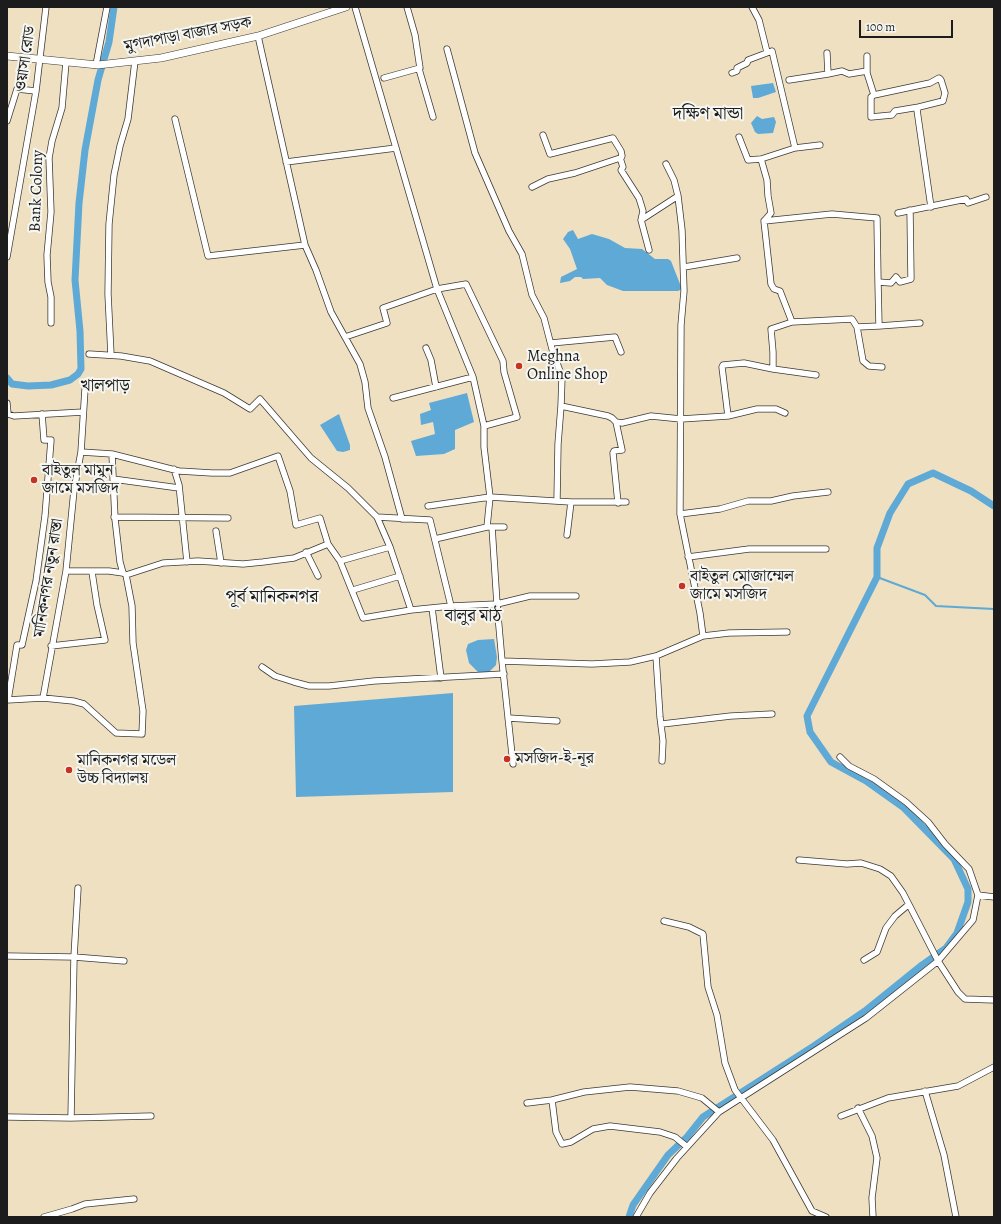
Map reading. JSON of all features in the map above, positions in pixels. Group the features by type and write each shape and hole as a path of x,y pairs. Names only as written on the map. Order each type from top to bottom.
{"street":[{"name":"ওয়াসা রোড","path":"7,257 36,91 46,7"},
{"path":"97,65 107,7"},
{"name":"মুগদাপাড়া বাজার সড়ক","path":"7,56 97,65 135,62 161,58 258,36 346,7"},
{"path":"355,7 437,289 473,377 484,426 484,447 490,497 489,527 513,764"},
{"path":"407,7 416,35 419,68 433,116"},
{"path":"752,7 759,20 767,52"},
{"path":"258,36 305,245 316,270 331,312 360,364 365,382 368,408 386,458 402,519"},
{"path":"447,49 475,153 509,231 522,254 532,295 544,318 562,377 558,444 557,501"},
{"path":"732,73 747,63 748,60 772,51 779,86 795,148"},
{"path":"827,53 828,74"},
{"path":"867,56 867,71 871,93 874,95"},
{"name":"Bank Colony","path":"51,323 51,297 48,282 47,255 51,212 49,158 52,141 62,108 66,62"},
{"path":"111,356 108,294 109,224 114,174 128,119 135,62"},
{"path":"384,78 419,68"},
{"path":"788,80 842,71 849,74 867,71"},
{"path":"939,78 942,80 945,93 943,102 919,107 895,111 892,115 871,117 871,97 930,82 939,78"},
{"path":"7,121 18,89 36,91"},
{"path":"919,107 917,110 931,207"},
{"path":"175,119 208,256 305,245"},
{"path":"543,135 550,154 613,138 621,151 621,170 639,198 643,211 641,220 649,250"},
{"path":"739,137 748,160 761,160 795,148 820,145"},
{"path":"286,162 396,148"},
{"path":"532,187 548,179 620,158"},
{"path":"761,160 768,180 768,196 772,213 764,221"},
{"path":"666,164 674,180 678,196 684,267 684,291 681,326 680,514 700,613 703,636"},
{"path":"641,220 678,196"},
{"path":"898,213 966,199 968,203 986,197"},
{"path":"878,282 891,283 896,277 900,282 911,279 910,210"},
{"path":"764,221 832,214 877,218 879,326"},
{"path":"764,221 771,284 774,289 780,291 792,322"},
{"path":"684,267 737,258"},
{"path":"345,337 387,323 383,308 437,289 466,284 503,361 504,372 517,417 484,426"},
{"path":"773,369 771,329 792,322 849,318 854,321 857,327 863,361 869,366 882,367"},
{"path":"857,327 920,323"},
{"path":"551,343 615,337 621,352"},
{"path":"426,348 431,360 436,387"},
{"path":"89,354 150,361 224,393 250,409 260,399 311,458 348,488 377,517 390,547 411,610"},
{"path":"728,416 723,365 744,363 816,375"},
{"path":"393,398 473,377"},
{"name":"মানিকনগর নতুন রাস্তা","path":"43,698 66,571 74,490 81,452 85,389"},
{"path":"7,403 8,414 11,416 83,412"},
{"path":"561,406 608,416 616,422 622,450 614,451 613,453 618,503"},
{"path":"616,422 622,423 651,416 681,419 728,416 756,409 776,409 785,413"},
{"path":"42,414 44,440 51,440 45,516 36,580 22,645 17,645 7,700 43,698 73,700 84,704 116,733 142,734 140,687 133,643 132,606 118,550 114,517 114,479 112,454"},
{"path":"81,452 112,454 174,469 212,473 230,473 278,456 290,491 296,525 320,518 328,544 340,561 363,618 411,610 451,606 497,604 530,596 576,596"},
{"path":"174,469 179,488 187,562"},
{"path":"114,479 179,488"},
{"path":"680,514 720,509 748,501 771,501 793,496 828,492"},
{"path":"428,506 490,497 571,502 626,502"},
{"path":"567,535 571,502"},
{"path":"114,517 228,518"},
{"path":"377,517 430,520 451,606"},
{"path":"435,539 489,527 504,527"},
{"path":"216,531 222,562"},
{"path":"66,571 109,571 125,574 163,563 262,562 294,558 328,544"},
{"path":"340,561 390,547"},
{"path":"688,557 750,549 826,549"},
{"path":"306,552 318,576"},
{"path":"52,646 105,640 97,605 92,572"},
{"path":"352,590 400,576"},
{"path":"432,608 441,678"},
{"path":"502,661 592,664 630,662 656,656 703,636 729,633 787,632"},
{"path":"656,656 664,741 662,761"},
{"path":"262,667 275,676 309,686 504,674"},
{"path":"662,724 731,716 772,714"},
{"path":"508,718 557,721"},
{"path":"636,1217 650,1193 685,1146 717,1109 738,1094 866,1018 938,960 973,920 978,895 969,869 945,844 928,822 891,790 849,766 840,757"},
{"path":"799,860 847,864 861,863 880,869 894,880 932,951 958,992 965,999 994,1000"},
{"path":"71,1118 74,957 78,888"},
{"path":"978,895 994,897"},
{"path":"864,960 877,952 886,928 895,916 908,905"},
{"path":"664,921 689,927 703,934 705,938 708,987 717,1015 725,1063 738,1094 773,1140 811,1214 826,1217"},
{"path":"7,956 74,957 124,961"},
{"path":"841,1116 858,1108 888,1098 958,1086 994,1067"},
{"path":"527,1103 552,1100 584,1092 630,1087 678,1091 702,1098 717,1109"},
{"path":"925,1091 944,1155 955,1217"},
{"path":"552,1100 556,1132 562,1144 572,1142 593,1129 610,1126 660,1132 680,1140 685,1146"},
{"path":"858,1108 872,1136 877,1158 872,1198 873,1217"},
{"path":"7,1117 71,1118 151,1116"},
{"path":"44,1217 85,1204 134,1199"}],"water":[{"path":"773,83 776,92 758,98 753,98 751,86"},
{"path":"757,116 762,119 774,117 776,122 773,133 758,134 755,132 751,123"},
{"path":"573,230 578,239 592,234 609,239 625,248 642,249 655,259 668,259 671,261 682,289 678,291 623,291 607,285 600,278 583,279 581,277 575,277 570,281 560,283 561,277 577,269 570,249 563,239 568,232"},
{"path":"467,393 474,422 455,430 455,449 444,454 416,456 411,441 435,434 433,422 421,425 420,414 431,410 429,403"},
{"path":"339,414 350,445 350,450 343,452 337,451 320,425"},
{"path":"494,639 497,657 496,665 489,672 478,672 469,663 466,650 468,644 478,640"},
{"path":"453,693 453,792 296,797 294,706"}],"waterway":[{"path":"7,378 12,384 28,386 51,385 70,380 78,374 81,369 80,331 75,280 79,203 85,150 98,80 109,42 114,7"},
{"path":"629,1217 633,1205 668,1155 687,1137 703,1117 814,1046 865,1011 922,965 946,948 957,933 968,902 968,889 954,859 904,808 866,781 831,762 810,732 807,716 877,577 877,548 890,513 908,484 933,473 971,491 994,506"},
{"path":"877,577 925,595 936,606 994,609"}],"place":[{"name":"Meghna Online Shop","path":"519,366"},
{"name":"বাইতুল মামুন জামে মসজিদ","path":"34,480"},
{"name":"বাইতুল মোজাম্মেল জামে মসজিদ","path":"682,586"},
{"name":"মসজিদ-ই-নূর","path":"507,759"},
{"name":"মানিকনগর মডেল উচ্চ বিদ্যালয়","path":"69,770"}],"district":[{"name":"দক্ষিণ মান্ডা","path":"708,115"},
{"name":"খালপাড়","path":"105,387"},
{"name":"পূর্ব মানিকনগর","path":"272,598"},
{"name":"বালুর মাঠ","path":"473,617"}]}
